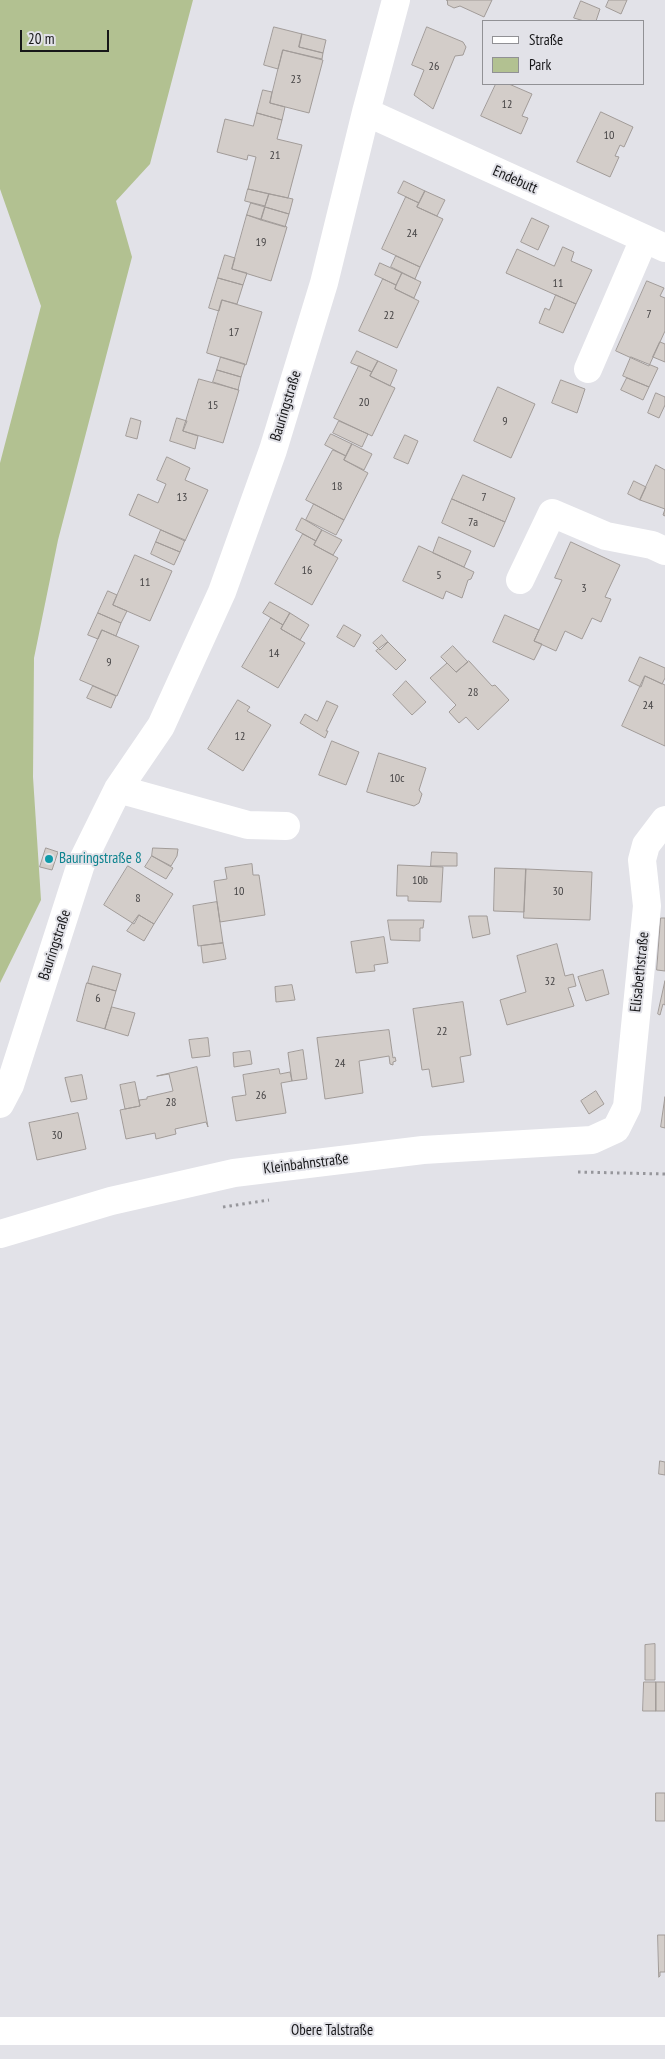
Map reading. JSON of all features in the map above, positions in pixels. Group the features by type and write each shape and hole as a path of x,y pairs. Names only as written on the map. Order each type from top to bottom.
{"street":[{"name":"Bauringstraße","path":"0,1104 10,1086 80,864 118,789 161,726 225,583 273,450 324,283 396,0"},
{"name":"Endebutt","path":"366,112 655,244"},
{"path":"588,369 655,244"},
{"path":"520,580 552,513 606,536 652,545 665,551"},
{"path":"118,789 248,825 286,826"},
{"name":"Elisabethstraße","path":"616,1129 627,1108 647,906 642,860 646,845 661,829"},
{"name":"Kleinbahnstraße","path":"0,1234 111,1201 234,1173 423,1150 592,1140 616,1129"},
{"name":"Obere Talstraße","path":"0,2031 665,2030"}],"path":[{"path":"577,1172 665,1174"},
{"path":"218,1208 275,1199"}],"green space":[{"path":"0,0 193,0 150,164 116,201 132,257 58,540 34,658 33,777 41,900 0,983 0,463 41,306 0,189"}],"building":[{"path":"447,0 492,0 484,17 460,6 454,8 448,5"},
{"path":"609,0 627,0 621,14 606,7"},
{"path":"581,1 600,9 596,20 574,18"},
{"path":"274,27 302,34 299,47 323,53 322,59 283,50 278,69 264,65"},
{"path":"427,27 463,42 466,47 463,55 455,56 433,109 414,95 424,70 412,65"},
{"path":"302,34 326,40 323,53 299,47"},
{"path":"283,50 323,60 309,113 270,103"},
{"path":"496,85 511,85 532,94 522,116 528,118 521,134 481,116"},
{"path":"263,90 272,92 270,103 285,107 282,120 257,113"},
{"path":"601,112 633,127 624,147 620,145 615,156 619,157 610,177 577,162"},
{"path":"257,113 282,120 277,139 302,145 288,198 248,189 256,157 248,155 247,160 217,152 225,119 253,126"},
{"path":"404,181 425,191 419,203 398,193"},
{"path":"248,189 269,194 265,206 245,201"},
{"path":"425,191 445,200 437,216 417,207"},
{"path":"269,194 293,199 289,214 265,207"},
{"path":"406,197 419,203 417,207 443,219 420,267 382,249"},
{"path":"251,203 265,207 261,220 247,215"},
{"path":"265,207 289,214 285,227 261,220"},
{"path":"247,215 287,227 271,281 232,269"},
{"path":"532,218 549,226 538,250 521,242"},
{"path":"563,247 574,252 571,261 592,270 576,304 506,273 517,249 554,266"},
{"path":"225,255 235,258 232,269 247,273 243,285 218,278"},
{"path":"396,256 420,267 415,279 391,267"},
{"path":"380,263 402,273 396,285 375,275"},
{"path":"402,273 421,282 414,298 395,289"},
{"path":"218,278 243,285 237,304 222,300 219,311 209,308"},
{"path":"383,279 396,285 395,289 419,301 397,348 359,331"},
{"path":"647,281 664,288 660,296 665,298 665,331 649,366 616,351"},
{"path":"556,295 576,304 563,333 539,323 545,308 549,310"},
{"path":"222,300 262,312 246,365 207,353"},
{"path":"660,342 665,344 665,362 653,357"},
{"path":"357,351 378,361 372,372 351,363"},
{"path":"221,357 245,364 241,377 217,370"},
{"path":"631,357 658,368 649,387 623,376"},
{"path":"378,361 397,370 390,386 370,376"},
{"path":"359,366 372,372 370,376 395,388 372,436 334,418"},
{"path":"217,370 241,377 238,390 213,382"},
{"path":"627,378 649,387 643,400 621,390"},
{"path":"199,379 239,390 223,443 183,431"},
{"path":"561,380 585,389 577,413 552,403"},
{"path":"498,387 535,404 511,458 474,441"},
{"path":"656,393 665,397 665,405 659,418 648,413"},
{"path":"131,418 141,421 137,439 126,436"},
{"path":"177,418 187,421 183,431 198,436 195,449 170,441"},
{"path":"339,421 368,434 362,447 333,433"},
{"path":"331,434 352,444 346,456 325,445"},
{"path":"405,435 418,441 408,464 394,458"},
{"path":"352,444 372,454 364,470 344,460"},
{"path":"333,450 346,456 344,460 368,473 344,520 306,500"},
{"path":"167,457 190,468 185,480 208,490 185,541 129,515 138,494 158,503 166,484 157,480"},
{"path":"656,465 665,470 665,509 640,500"},
{"path":"463,475 515,498 505,522 452,499"},
{"path":"634,481 646,487 640,500 628,494"},
{"path":"452,499 505,522 494,547 442,523"},
{"path":"314,504 344,520 336,535 306,520"},
{"path":"302,518 322,530 316,541 296,530"},
{"path":"161,530 185,540 180,552 156,542"},
{"path":"322,530 342,540 333,555 314,545"},
{"path":"303,534 316,541 314,545 338,558 312,605 275,584"},
{"path":"439,537 471,551 464,567 433,553"},
{"path":"156,542 180,552 174,565 151,554"},
{"path":"571,542 620,565 605,597 611,599 601,622 592,618 582,639 565,631 556,651 534,641 562,580 555,578"},
{"path":"419,546 474,572 471,579 468,580 462,598 446,591 443,599 403,581"},
{"path":"135,555 172,571 150,621 113,605"},
{"path":"108,591 117,595 113,605 127,611 121,623 98,613"},
{"path":"270,602 290,613 283,625 263,613"},
{"path":"98,613 121,623 116,636 102,630 98,639 88,635"},
{"path":"290,613 309,625 300,640 281,629"},
{"path":"505,615 539,630 534,641 542,644 534,660 493,642"},
{"path":"271,618 283,625 281,629 305,643 278,688 242,667"},
{"path":"344,625 361,635 354,647 337,637"},
{"path":"102,630 139,646 117,696 80,680"},
{"path":"382,635 388,642 380,650 373,643"},
{"path":"388,642 406,660 396,670 376,651"},
{"path":"453,646 468,662 456,672 441,657"},
{"path":"640,657 665,668 665,678 662,684 645,676 641,687 629,681"},
{"path":"469,661 492,686 495,685 509,700 478,730 466,717 459,723 449,712 456,705 430,678 447,663 456,672"},
{"path":"645,676 665,685 665,746 622,726"},
{"path":"406,681 426,702 412,715 393,695"},
{"path":"93,686 116,696 111,708 87,698"},
{"path":"238,700 250,707 247,711 271,725 243,771 208,749"},
{"path":"327,701 338,706 326,731 328,731 325,738 300,723 305,714 317,721"},
{"path":"332,741 359,752 346,785 319,775"},
{"path":"379,753 426,768 419,790 422,794 419,803 414,806 367,792"},
{"name":"Bauringstraße 8","path":"46,848 58,852 52,870 40,867"},
{"path":"153,848 178,849 177,856 171,866 152,856"},
{"path":"432,852 457,853 457,866 431,866"},
{"path":"152,856 173,868 166,879 145,867"},
{"path":"252,864 253,875 259,875 265,915 220,922 214,881 227,879 225,868"},
{"path":"398,865 443,867 441,902 408,901 408,896 397,896"},
{"path":"128,866 173,894 154,924 139,915 134,924 104,905"},
{"path":"495,868 526,869 524,912 494,911"},
{"path":"526,869 592,872 590,920 524,918"},
{"path":"217,902 223,943 198,946 193,906"},
{"path":"139,915 154,924 144,941 127,931"},
{"path":"469,916 487,916 490,934 473,938"},
{"path":"661,918 665,918 665,971 657,970"},
{"path":"388,920 424,920 423,928 420,928 420,941 391,940"},
{"path":"384,937 388,963 374,965 375,971 356,973 351,942"},
{"path":"223,943 226,959 203,963 201,946"},
{"path":"557,944 565,976 573,974 576,986 568,988 574,1006 507,1025 500,1000 526,992 517,956"},
{"path":"93,966 121,974 116,991 88,983"},
{"path":"603,970 609,994 586,1001 578,977"},
{"path":"665,981 665,1005 663,1004 660,1015 658,1014"},
{"path":"87,983 116,991 105,1029 77,1021"},
{"path":"292,985 295,1000 276,1002 275,987"},
{"path":"463,1002 471,1055 460,1057 464,1082 432,1087 429,1069 422,1070 413,1009"},
{"path":"112,1007 135,1013 128,1036 105,1029"},
{"path":"389,1030 393,1058 395,1057 396,1061 393,1062 393,1065 390,1064 389,1056 359,1061 363,1093 325,1099 317,1038"},
{"path":"208,1038 210,1056 192,1058 189,1040"},
{"path":"303,1050 307,1079 292,1081 288,1053"},
{"path":"250,1051 252,1064 234,1067 233,1053"},
{"path":"197,1067 208,1127 206,1122 175,1129 176,1134 156,1139 155,1133 126,1139 120,1110 140,1106 139,1100 147,1099 147,1097 173,1091 169,1074 157,1076"},
{"path":"279,1069 280,1074 290,1072 292,1081 281,1083 286,1113 236,1121 232,1097 246,1095 243,1075"},
{"path":"82,1075 87,1099 71,1102 65,1078"},
{"path":"135,1082 140,1106 125,1109 120,1085"},
{"path":"596,1091 604,1104 589,1114 581,1101"},
{"path":"665,1097 665,1128 661,1127"},
{"path":"78,1113 86,1149 37,1160 29,1123"},
{"path":"660,1461 665,1462 665,1475 659,1474"},
{"path":"655,1644 655,1680 645,1680 645,1645"},
{"path":"644,1682 656,1682 656,1711 643,1711"},
{"path":"656,1682 665,1682 665,1711 656,1711"},
{"path":"656,1793 665,1793 665,1821 656,1821"},
{"path":"658,1935 665,1935 665,1972 660,1972 659,1977"}],"place":[{"name":"Bauringstraße 8","path":"49,859"}]}
